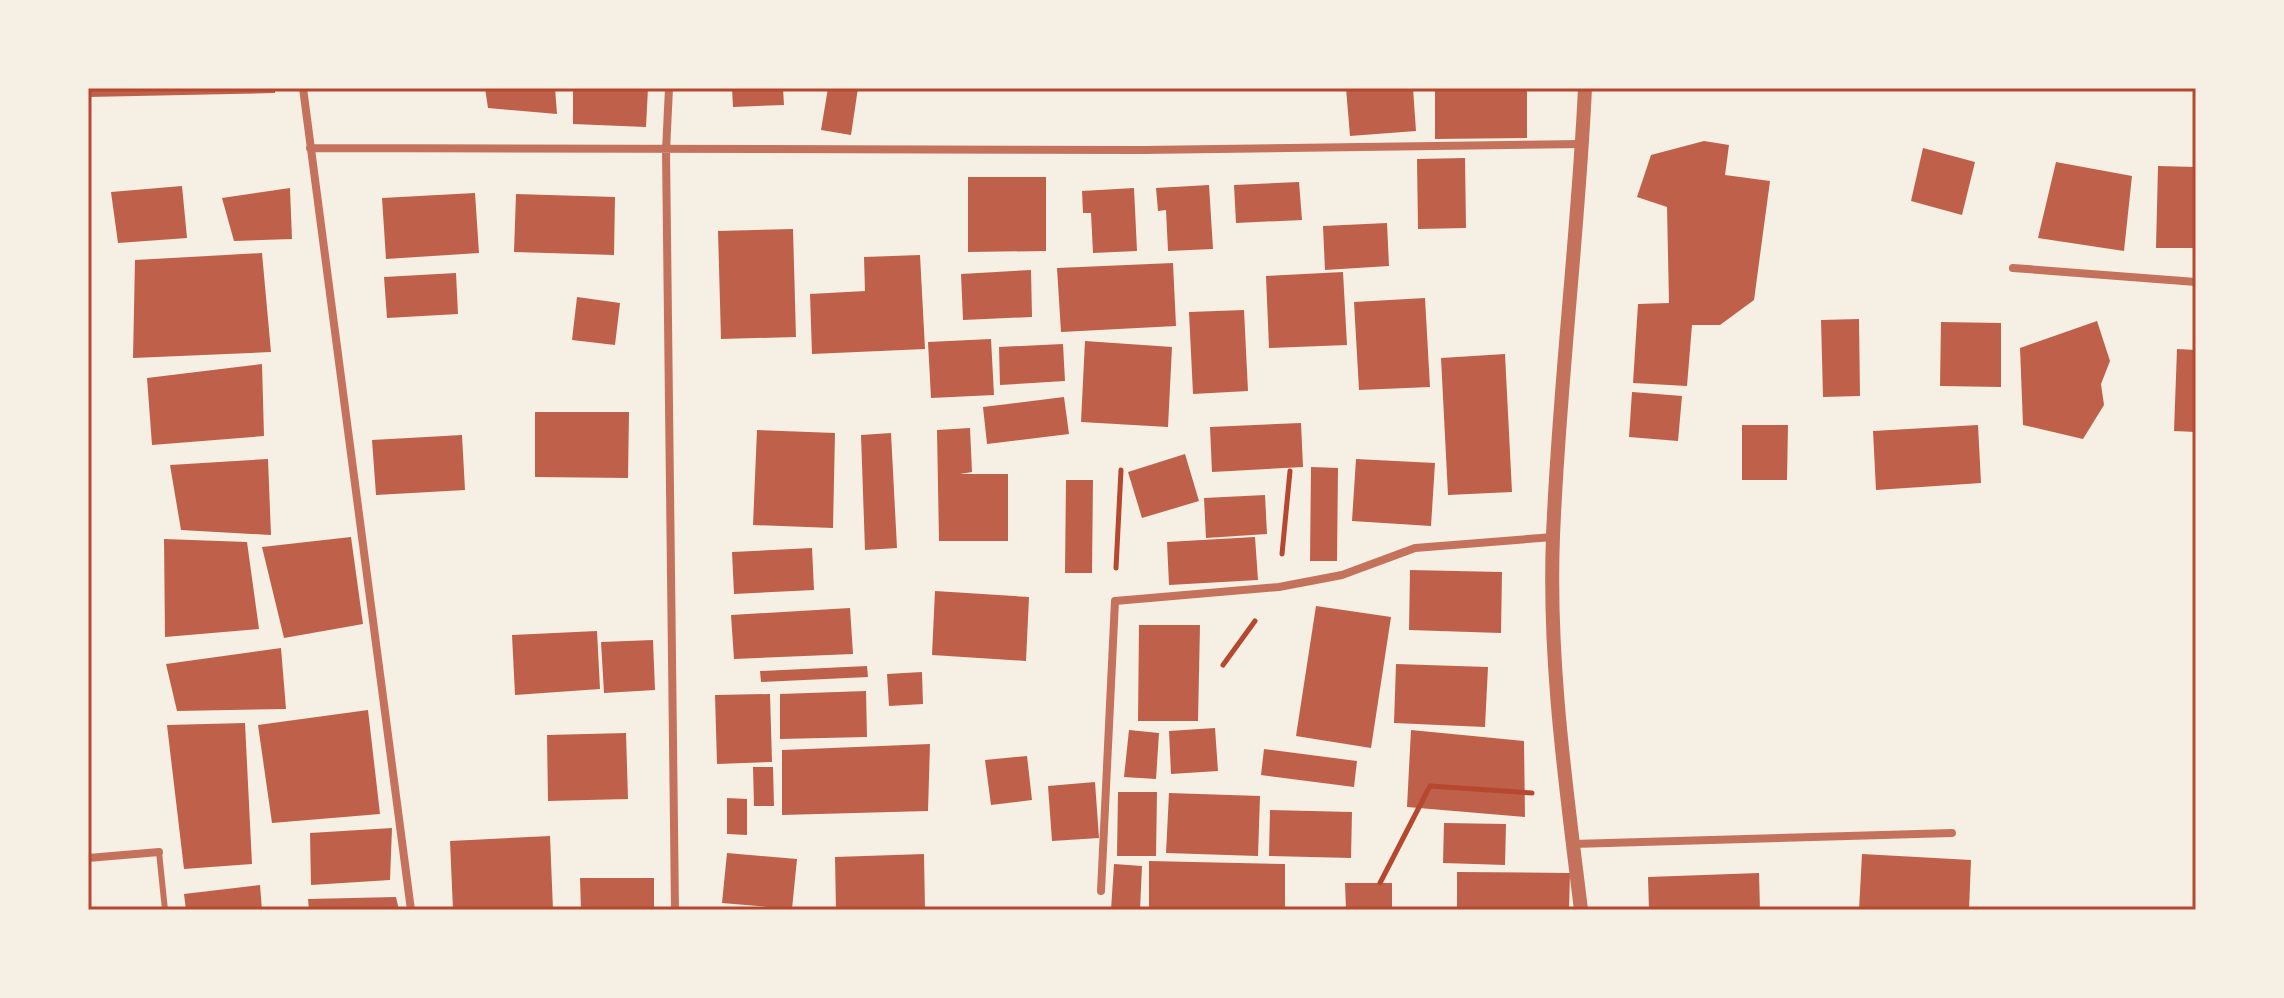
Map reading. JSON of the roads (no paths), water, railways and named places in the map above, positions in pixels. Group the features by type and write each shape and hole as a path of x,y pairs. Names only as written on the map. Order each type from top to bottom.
{"street":[{"path":"303,88 411,910"},
{"path":"669,88 666,151 675,910"},
{"path":"1581,910 1566,795 1554,655 1553,537 1585,88"},
{"path":"310,148 1143,150 1582,144"},
{"path":"2013,268 2196,282"},
{"path":"1101,891 1115,601 1279,587 1342,575 1415,548 1553,537"},
{"path":"1573,844 1952,833"},
{"path":"88,858 159,852"}],"lane":[{"path":"159,852 165,910"}]}
